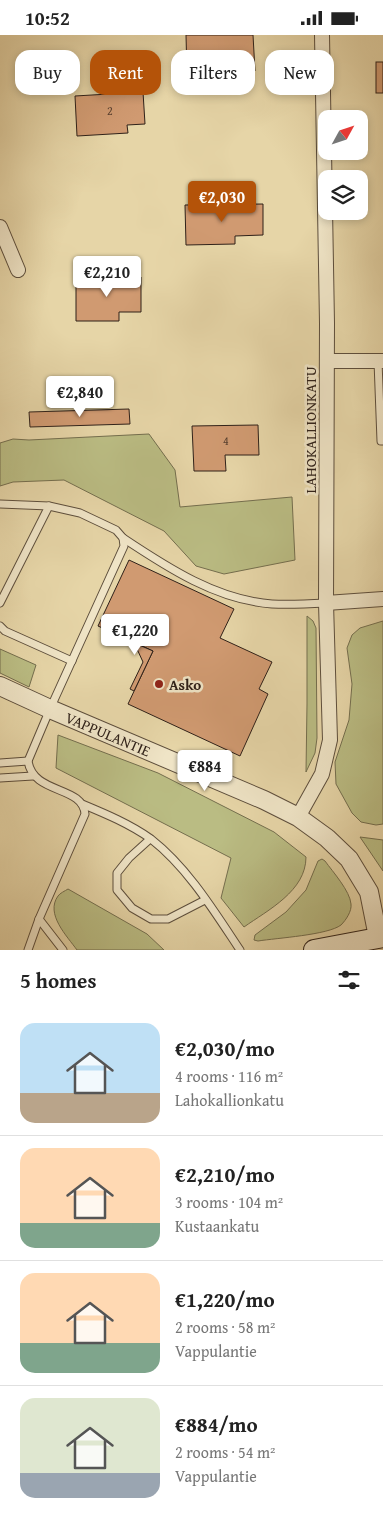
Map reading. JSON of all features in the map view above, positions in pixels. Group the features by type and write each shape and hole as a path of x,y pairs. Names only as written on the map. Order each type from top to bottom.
{"main road":[{"path":"314,950 381,937"}],"street":[{"name":"LAHOKALLIONKATU","path":"298,817 322,773 330,740 326,603 327,361 322,35"},
{"path":"0,227 18,269"},
{"path":"327,361 380,361"},
{"path":"326,603 383,599"},
{"name":"VAPPULANTIE","path":"0,686 264,800 298,817 327,838 349,859 369,891 381,937"}],"lane":[{"path":"380,361 381,441 383,441"},
{"path":"0,504 49,505 80,513 116,530 123,538 167,568 212,589 248,600 271,604 326,603"},
{"path":"0,603 49,505"},
{"path":"123,538 124,546 121,554 28,761 30,769 33,776 40,781 121,821 150,839 176,861 240,950"},
{"path":"0,626 4,631 72,661"},
{"path":"0,763 28,761"},
{"path":"0,778 33,776"},
{"path":"28,950 39,919 85,814 82,803"},
{"path":"150,839 117,873 117,890 132,908 151,919 168,919 205,900"},
{"path":"39,919 63,950"}],"green space":[{"path":"149,434 175,470 180,507 292,497 295,560 224,574 196,566 164,531 64,480 13,482 0,486 0,443 13,439 29,440"},
{"path":"307,616 313,621 316,628 317,738 315,753 306,772 307,704"},
{"path":"383,621 383,824 376,825 361,822 352,813 336,784 335,762 349,720 352,684 347,648 352,635 360,628"},
{"path":"0,649 36,665 29,687 0,673"},
{"path":"58,735 158,773 274,832 306,857 300,880 284,898 244,927 221,898 231,858 56,768"},
{"path":"360,837 383,840 383,871"},
{"path":"322,859 341,882 350,899 351,910 343,923 314,934 254,940 255,935 286,912 306,890 318,861"},
{"path":"68,889 147,934 164,950 77,950 63,932 54,910 58,896"}],"building":[{"path":"186,35 253,35 254,50 186,50"},
{"path":"376,62 383,62 383,93 376,93"},
{"path":"143,95 145,124 127,125 128,133 77,136 75,96"},
{"path":"263,204 263,235 235,236 235,244 186,245 185,205"},
{"path":"141,277 141,312 119,312 119,321 76,321 76,278"},
{"path":"129,409 130,424 30,427 29,412"},
{"path":"258,425 259,455 225,455 226,471 194,471 192,426"},
{"path":"129,560 234,609 220,638 272,662 259,689 268,694 240,756 128,704 153,651 98,626"},
{"path":"103,629 153,651 134,691 130,689 143,662 137,649 102,632"}],"place":[{"name":"Asko","path":"159,684"}]}
